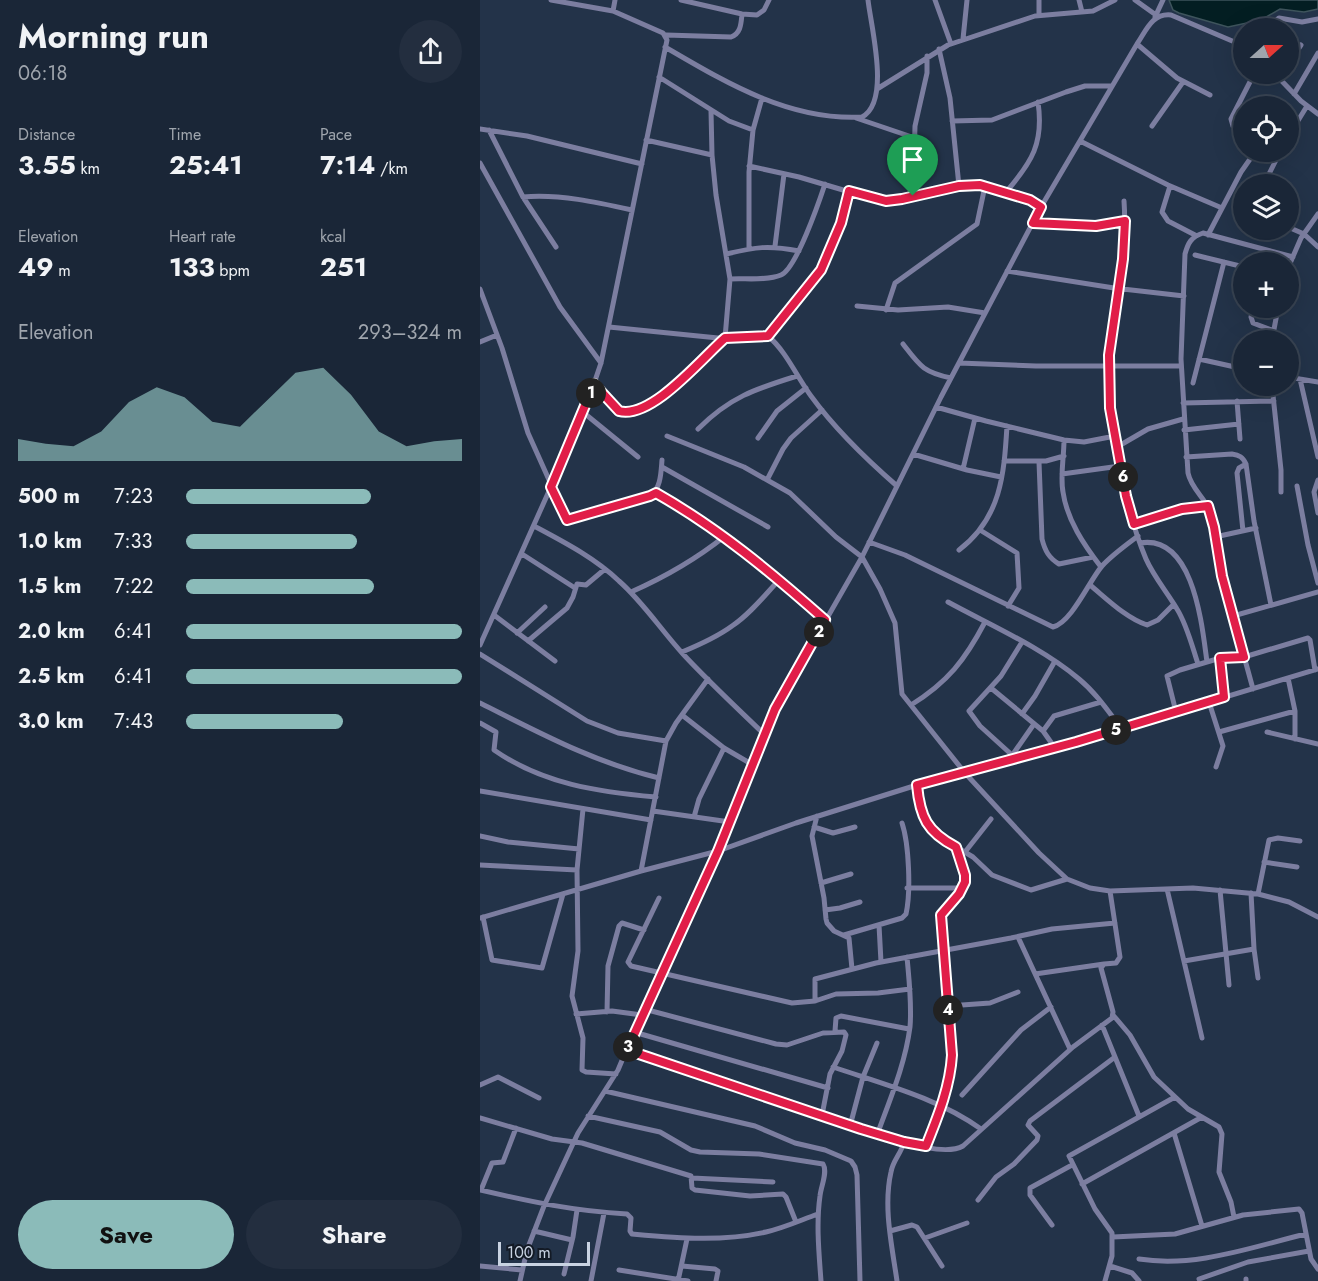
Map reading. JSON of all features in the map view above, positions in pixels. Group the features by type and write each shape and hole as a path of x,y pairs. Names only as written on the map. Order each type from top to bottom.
{"street":[{"path":"551,0 613,11 666,35 731,37 736,35 740,29 742,14"},
{"path":"613,11 615,0"},
{"path":"681,0 755,15 764,10 769,0"},
{"path":"855,117 867,114 877,96 878,77 868,0"},
{"path":"936,0 951,44"},
{"path":"963,39 967,0"},
{"path":"1039,0 1039,15"},
{"path":"1079,0 1082,12"},
{"path":"877,89 927,56 963,39 1039,15 1099,9 1115,0"},
{"path":"1135,0 1155,17"},
{"path":"520,1281 534,1231 544,1206 574,1141 616,1074 718,851 775,709 862,557 936,406 1041,207 1163,0"},
{"path":"1155,17 1164,14 1171,15 1233,41"},
{"path":"1299,21 1318,19"},
{"path":"480,645 584,413 602,363 666,35"},
{"path":"1137,44 1183,82 1210,95"},
{"path":"665,47 713,75 762,98 815,113 855,117 915,138"},
{"path":"939,50 950,98 959,186"},
{"path":"1294,94 1318,53"},
{"path":"913,196 915,138 918,110 927,72 927,56"},
{"path":"659,76 711,111 753,130"},
{"path":"1152,126 1183,82"},
{"path":"1286,84 1294,94 1318,114"},
{"path":"952,121 992,120 1085,86 1112,86"},
{"path":"749,249 749,166 753,130 762,98"},
{"path":"1006,192 1025,170 1034,153 1041,123 1038,102"},
{"path":"1299,118 1307,105"},
{"path":"594,384 619,411 632,413 661,398 725,338 730,279 716,195 711,111"},
{"path":"480,129 580,148 642,164"},
{"path":"489,130 523,197 556,247"},
{"path":"646,140 712,155"},
{"path":"1080,141 1170,186 1222,208"},
{"path":"1208,235 1248,162"},
{"path":"480,163 560,307 602,363"},
{"path":"749,166 886,201 959,186 985,186 1030,200 1041,207"},
{"path":"775,246 784,174"},
{"path":"730,279 782,275 786,272 799,251 825,184"},
{"path":"886,310 895,283 977,225 985,186"},
{"path":"1170,186 1162,212 1168,221 1196,236"},
{"path":"609,327 725,338 768,336 821,270 841,223 849,191"},
{"path":"523,197 553,196 632,210"},
{"path":"1124,201 1123,259 1109,365 1110,408 1120,466 1140,543 1156,578 1174,604 1185,626 1198,664"},
{"path":"1295,252 1304,234 1318,214"},
{"path":"1033,223 1096,226 1125,221"},
{"path":"1299,232 1318,247"},
{"path":"1253,689 1222,576 1208,506 1190,481 1186,458 1181,366 1185,255 1188,242 1203,233 1274,252"},
{"path":"726,254 775,246 799,251"},
{"path":"1195,255 1233,264"},
{"path":"1193,383 1224,262"},
{"path":"1007,271 1184,296"},
{"path":"480,289 528,433 567,520 656,493"},
{"path":"857,306 886,310 948,307 985,313"},
{"path":"1251,318 1253,323 1274,330 1276,318"},
{"path":"480,342 497,335"},
{"path":"768,336 822,410 870,463 897,486"},
{"path":"903,344 924,369 932,374 951,378"},
{"path":"1200,359 1233,366"},
{"path":"959,363 1036,366 1181,366"},
{"path":"698,429 711,415 749,391 797,376"},
{"path":"1318,382 1300,379 1318,457"},
{"path":"758,438 777,411 806,388"},
{"path":"1273,396 1281,492"},
{"path":"1237,401 1240,439"},
{"path":"1183,403 1274,401"},
{"path":"936,406 1064,440 1084,442 1115,436"},
{"path":"767,480 783,448 822,410"},
{"path":"584,413 638,457"},
{"path":"963,469 975,418"},
{"path":"1117,447 1148,429 1183,419"},
{"path":"1184,430 1239,424"},
{"path":"959,549 973,539 989,518 999,492 1007,426"},
{"path":"667,436 744,467 790,493 836,537 862,557 895,622 902,694 965,773 1039,853 1067,879 1090,888 1110,891 1167,889 1254,893 1289,902 1318,917"},
{"path":"1064,440 1062,491 1068,513 1101,567"},
{"path":"913,454 963,469 1001,477"},
{"path":"1186,458 1232,454 1239,455 1246,464 1270,605"},
{"path":"1004,461 1039,462 1064,456"},
{"path":"656,493 662,460"},
{"path":"1039,462 1042,539 1050,559 1059,564 1093,557"},
{"path":"1243,531 1237,473 1239,468 1246,464"},
{"path":"1062,474 1120,466"},
{"path":"662,467 768,527"},
{"path":"1318,480 1314,492 1318,513"},
{"path":"1297,486 1318,583"},
{"path":"656,493 724,536 825,620"},
{"path":"1134,524 1182,509 1208,506"},
{"path":"534,526 568,544 605,569 630,592 708,680 765,735"},
{"path":"1215,537 1256,528"},
{"path":"980,530 1017,553 1019,588 1008,606"},
{"path":"630,592 681,568 724,536"},
{"path":"869,542 904,555 1055,627 1090,585 1101,567 1138,536"},
{"path":"1140,543 1158,543 1182,565 1197,600 1207,662"},
{"path":"522,554 575,588"},
{"path":"528,642 567,608 578,584 583,586 588,584 605,569"},
{"path":"682,652 712,639 733,626 758,604 779,580"},
{"path":"1090,585 1132,618 1147,625 1158,621 1174,604"},
{"path":"1233,616 1318,592"},
{"path":"948,602 1055,661 1080,680 1121,728"},
{"path":"517,633 545,607"},
{"path":"494,615 555,661"},
{"path":"911,705 937,688 952,673 966,657 985,622"},
{"path":"563,894 542,968 492,960 482,917 641,871 718,851 817,816 917,785 965,773 1010,758 1055,748 1176,712 1224,697 1317,670 1310,640 1308,638 1244,657 1220,658 1171,673 1167,676 1176,712"},
{"path":"1010,758 969,713 971,707 992,688 1001,676 1022,642"},
{"path":"480,654 587,721 618,733 666,741"},
{"path":"1220,658 1224,697"},
{"path":"1022,714 1055,661"},
{"path":"1288,678 1295,711 1295,739"},
{"path":"641,871 666,741 708,680"},
{"path":"992,688 1043,731 1055,748"},
{"path":"1043,731 1054,716 1101,702"},
{"path":"1209,702 1223,748 1216,766"},
{"path":"480,703 572,750 611,765 659,778"},
{"path":"1219,732 1295,711"},
{"path":"682,715 724,748 753,765"},
{"path":"480,723 496,732 494,750 525,769 557,782 600,792 656,797"},
{"path":"1010,758 1034,724"},
{"path":"1267,732 1318,744"},
{"path":"694,817 699,799 724,748"},
{"path":"917,785 919,802 928,824 940,839 973,857 992,875 1022,885 1028,890 1067,879"},
{"path":"480,791 651,820"},
{"path":"583,809 577,870 578,951 572,996 583,1038 582,1070 616,1074"},
{"path":"653,811 730,822"},
{"path":"817,816 813,842 827,923 834,931 849,940 852,969"},
{"path":"965,852 991,819"},
{"path":"843,935 904,916 907,911 907,843 902,823"},
{"path":"814,827 833,833 855,827"},
{"path":"480,836 508,842 579,849"},
{"path":"1258,978 1254,949 1254,893 1268,843 1271,838 1300,841"},
{"path":"926,1146 942,1107 952,1064 941,915 963,888 965,875 956,847"},
{"path":"1264,862 1297,867"},
{"path":"480,865 577,870"},
{"path":"821,883 851,874"},
{"path":"907,888 963,888"},
{"path":"1167,889 1202,1038"},
{"path":"1220,890 1229,985"},
{"path":"1035,974 1116,963 1120,957 1110,891"},
{"path":"659,898 628,964 792,1003 815,1001 836,994 878,993 910,989"},
{"path":"825,910 840,909 860,902"},
{"path":"815,1001 815,979 852,969 1052,929 1115,923"},
{"path":"607,1012 608,966 620,924 644,930"},
{"path":"879,925 881,962"},
{"path":"1018,937 1070,1049"},
{"path":"1184,961 1254,949"},
{"path":"877,1135 903,1064 909,1029 910,989 907,957"},
{"path":"1104,964 1102,972 1113,1015 1130,1035 1149,1070 1188,1109 1216,1124 1221,1130 1220,1172 1234,1217"},
{"path":"948,1006 990,1003 1018,992"},
{"path":"962,1095 1021,1030 1051,1007"},
{"path":"576,1014 643,1012 783,1045 809,1036 835,1031 844,1032 846,1035 842,1051 833,1067 822,1115"},
{"path":"627,1050 877,1135 948,1150 963,1146 1070,1049 1113,1015"},
{"path":"835,1031 836,1018 841,1016 909,1029"},
{"path":"1102,1025 1139,1116"},
{"path":"634,1032 828,1088"},
{"path":"850,1126 863,1077 877,1043"},
{"path":"978,1200 996,1178 1014,1164 1037,1140 1038,1136 1028,1125 1030,1121 1115,1057"},
{"path":"833,1067 942,1107 981,1129"},
{"path":"480,1085 498,1077 539,1098"},
{"path":"605,1091 755,1126 795,1143 825,1150 851,1161 857,1175 860,1281"},
{"path":"1105,1281 1112,1256 1111,1228 1095,1209 1072,1165 1070,1155 1175,1097"},
{"path":"588,1116 660,1132 700,1152 759,1154 823,1164 825,1169 818,1214 821,1281"},
{"path":"1082,1184 1202,1117"},
{"path":"480,1118 644,1160 692,1178 773,1182"},
{"path":"516,1128 503,1162 492,1163 481,1190 544,1206 629,1215 632,1234 687,1239 714,1239 766,1232 818,1214"},
{"path":"1174,1133 1202,1227"},
{"path":"897,1281 888,1217 890,1176 892,1165 901,1153 904,1142"},
{"path":"1052,1225 1030,1195 1030,1188 1072,1165"},
{"path":"692,1178 692,1187 695,1190 741,1196 785,1195 796,1222"},
{"path":"1113,1237 1175,1234 1234,1217 1299,1209 1302,1213 1312,1261 1318,1269"},
{"path":"564,1274 577,1210"},
{"path":"591,1281 604,1213"},
{"path":"925,1238 967,1223"},
{"path":"890,1231 915,1226 942,1266"},
{"path":"534,1231 572,1240"},
{"path":"1139,1259 1173,1263 1200,1260 1306,1234"},
{"path":"679,1280 687,1239"},
{"path":"1199,1279 1248,1262 1309,1251"},
{"path":"480,1266 522,1270"},
{"path":"682,1266 716,1269 718,1271 717,1281"},
{"path":"1110,1266 1132,1274 1139,1281"},
{"path":"619,1270 688,1281"}],"shaded area":[{"path":"1169,0 1318,0 1318,9 1304,12 1280,9 1264,18 1233,18 1233,26 1228,27 1173,10"}],"route":[{"path":"980,185 1030,200 1041,207 1033,223 1096,226 1125,221 1123,259 1109,355 1110,408 1126,496 1134,524 1169,512 1208,506 1222,576 1244,657 1220,658 1224,697 1076,742 917,785 922,813 940,839 956,847 965,875 963,888 941,915 952,1055 951,1073 942,1107 926,1146 861,1129 627,1050 718,851 775,709 825,620 734,543 686,510 656,493 567,520 551,487 584,413 594,384 619,411 632,413 661,398 725,338 768,336 821,270 841,223 849,191 886,201 913,196 959,186 980,185"}]}
